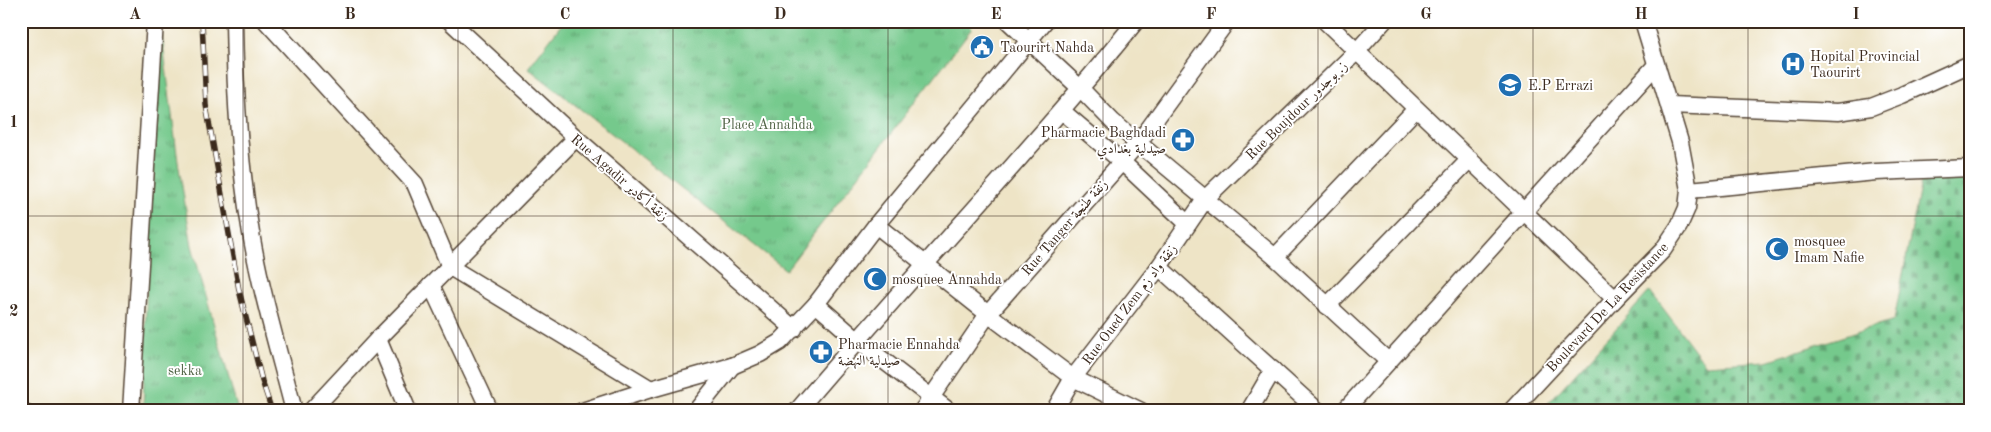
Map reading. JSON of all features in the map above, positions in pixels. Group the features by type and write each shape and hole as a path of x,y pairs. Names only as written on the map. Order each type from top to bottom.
{"street":[{"path":"131,411 155,21"},
{"path":"234,21 237,119 242,174 251,235 294,411"},
{"path":"266,21 414,184 450,267 651,388"},
{"name":"Rue Agadir زنقة أكادير","path":"450,21 576,138 794,328"},
{"path":"1008,21 1081,89 1113,122 1275,257 1388,361"},
{"path":"582,411 651,388 732,366 760,354 780,342 816,304 876,225 1044,21"},
{"path":"797,411 857,340 1062,111 1136,21"},
{"name":"Rue Tanger زنقة طنجة","path":"927,404 988,314 1139,142 1227,21"},
{"path":"1324,21 1615,299"},
{"name":"Rue Boujdour ز. بوجدور","path":"1206,198 1356,52 1384,21"},
{"name":"Boulevard De La Resistance","path":"1511,411 1615,299 1664,250 1687,208 1689,190 1680,142 1644,21"},
{"path":"1669,105 1838,112 1871,106 1902,95 1970,64"},
{"path":"1344,411 1656,66"},
{"path":"1275,257 1416,109"},
{"path":"1062,111 1121,161 1188,224"},
{"path":"311,411 378,339 576,138"},
{"path":"1327,306 1470,159"},
{"path":"1689,190 1876,172 1970,168"},
{"name":"Rue Oued Zem زنقة واد زم","path":"1054,411 1073,378 1159,266 1206,198"},
{"path":"876,225 988,314 1073,378 1141,411"},
{"path":"1159,266 1318,411"},
{"path":"432,285 490,411"},
{"path":"816,304 927,404 949,411"},
{"path":"378,339 408,411"},
{"path":"696,411 732,366"},
{"path":"1249,411 1273,370"}],"green space":[{"name":"Place Annahda","path":"564,21 964,21 972,28 786,270 528,68"},
{"name":"sekka","path":"154,36 162,36 178,162 192,246 238,411 143,411"},
{"path":"1922,177 1970,179 1970,411 1541,411 1650,291 1706,365 1767,361 1894,320"}],"railway":[{"path":"202,21 206,105 239,290 262,381 272,411"}],"place":[{"name":"Taourirt Nahda","path":"982,47"},
{"name":"Hopital Provincial Taourirt","path":"1793,64"},
{"name":"E.P Errazi","path":"1510,85"},
{"name":"Pharmacie Baghdadi صيدلية بغدادي","path":"1183,140"},
{"name":"mosquee Imam Nafie","path":"1777,249"},
{"name":"mosquee Annahda","path":"875,279"},
{"name":"Pharmacie Ennahda صيدلية النهضة","path":"821,352"}]}
